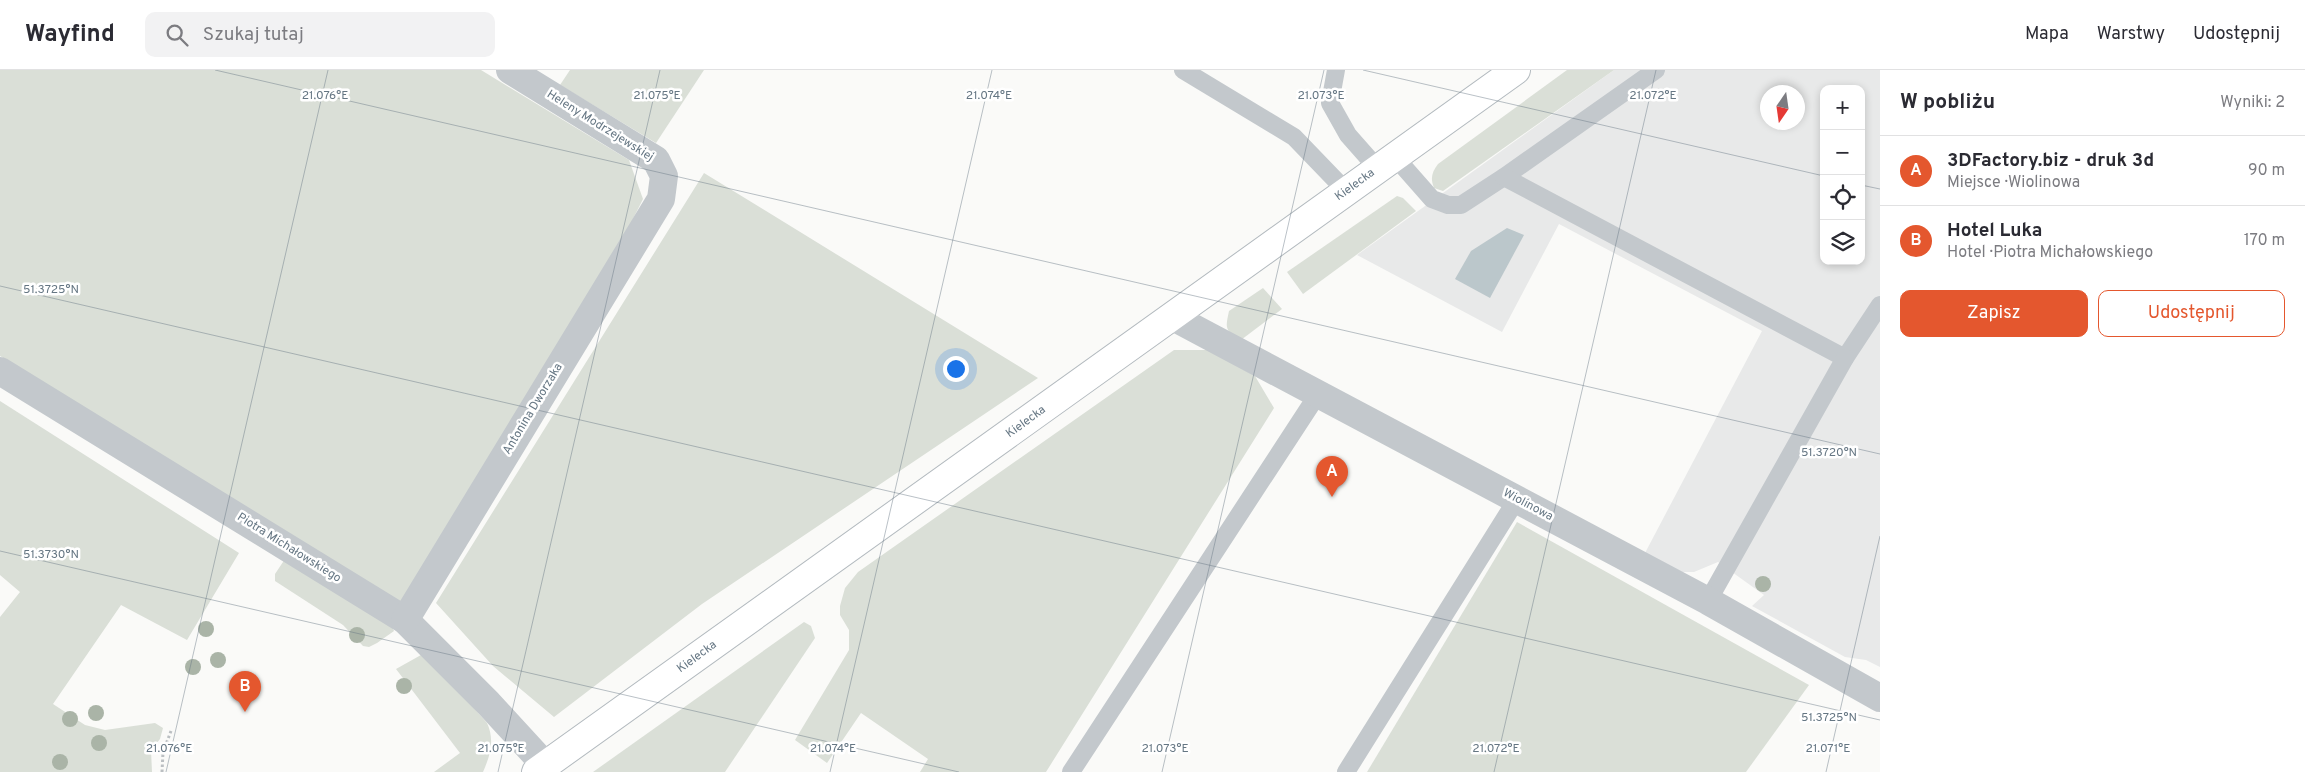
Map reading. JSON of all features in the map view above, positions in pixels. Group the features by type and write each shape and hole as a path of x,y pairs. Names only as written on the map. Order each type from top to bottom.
{"main road":[{"name":"Kielecka","path":"541,769 1516,70"}],"street":[{"name":"Heleny Modrzejewskiej","path":"510,70 656,160 664,176 661,199"},
{"name":"Antonina Dworzaka","path":"405,620 661,199"},
{"name":"Wiolinowa","path":"1173,317 1708,601 1880,698"},
{"name":"Piotra Michałowskiego","path":"0,371 405,620 488,703 541,769"}],"lane":[{"path":"1183,70 1294,137 1346,192"},
{"path":"1336,70 1330,103 1348,136 1387,163 1432,199 1448,205 1461,204 1504,177 1656,70"},
{"path":"1504,177 1845,358"},
{"path":"1708,601 1845,358 1880,305"},
{"path":"1071,772 1318,394"},
{"path":"1346,772 1517,500"}],"path":[{"path":"162,772 163,752 171,731"}],"shaded area":[{"path":"0,70 481,70 629,160 643,199 626,233 399,608 0,356"},
{"path":"570,70 704,70 656,143 560,85"},
{"path":"1567,70 1614,70 1443,191 1434,188 1432,175 1438,164"},
{"path":"1614,70 1880,70 1880,667 1866,660 1845,657 1752,606 1764,595 1718,562 1694,572 1682,572 1645,553 1762,331 1559,224 1502,332 1357,255"},
{"path":"704,173 1038,378 702,604 554,717 493,666 436,603"},
{"path":"1397,196 1403,198 1416,211 1303,294 1287,272"},
{"path":"1507,228 1524,235 1490,298 1455,279 1471,251"},
{"path":"1263,288 1282,309 1241,340 1229,332 1227,322 1229,311"},
{"path":"1174,350 1208,350 1255,376 1274,408 1046,772 920,772 928,759 861,713 827,763 795,740 849,650 849,630 840,615 840,606 845,588 858,572"},
{"path":"0,401 239,553 187,640 121,605 53,704 85,725 105,730 155,723 163,728 160,739 151,750 152,772 0,772 0,617 20,592 0,575"},
{"path":"1517,522 1809,685 1746,772 1367,772"},
{"path":"285,559 391,624 394,631 369,647 363,646 343,625 275,581 275,574"},
{"path":"804,622 811,626 815,638 725,772 593,772"},
{"path":"421,655 428,656 487,723 491,736 491,748 483,772 434,772 460,753 396,669"}],"place":[{"name":"3DFactory.biz - druk 3d","path":"1332,497"},
{"name":"Hotel Luka","path":"245,712"}]}
